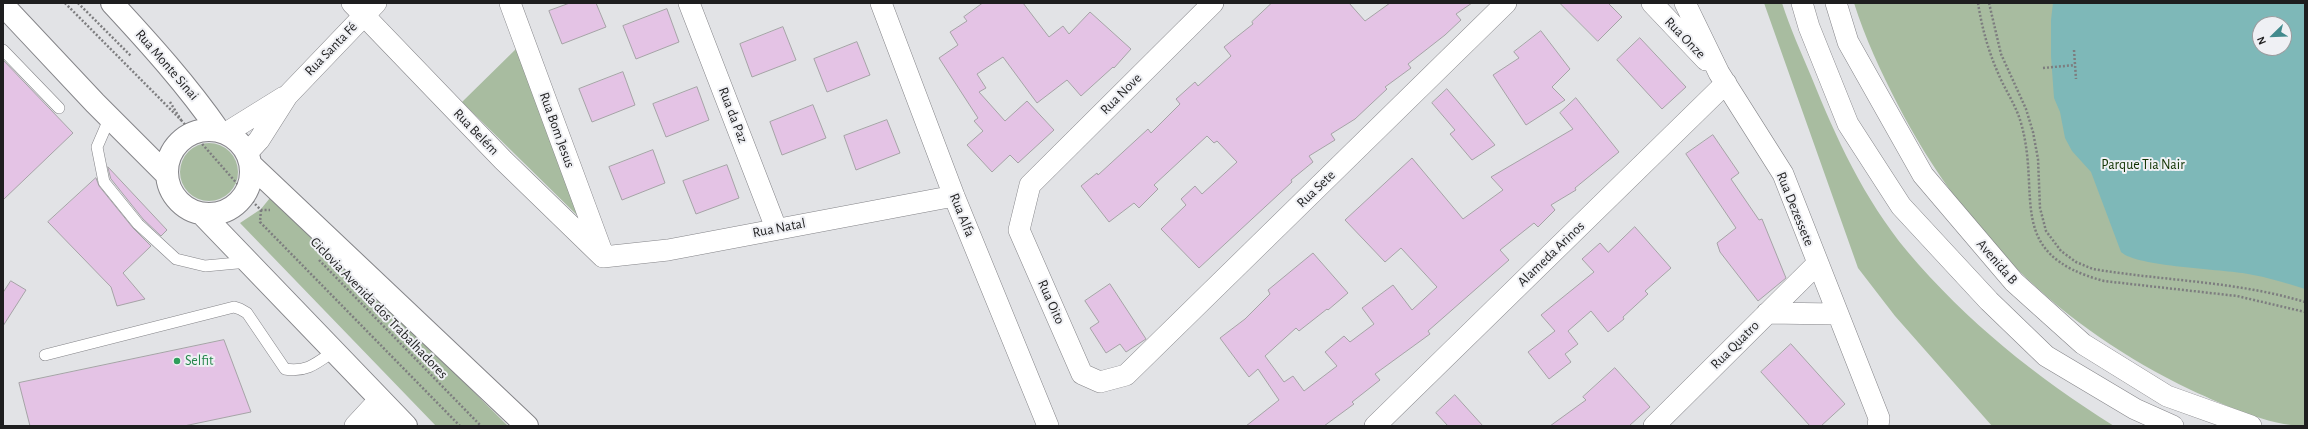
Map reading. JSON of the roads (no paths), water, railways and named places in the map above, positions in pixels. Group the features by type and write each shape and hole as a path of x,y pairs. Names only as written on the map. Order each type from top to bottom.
{"main road":[{"name":"Rua Monte Sinai","path":"112,3 149,43 198,100 223,132 238,142 249,159 527,426"},
{"path":"3,5 167,175"},
{"path":"223,132 186,127 181,141 173,151 168,162 167,175 172,191 182,204 192,211 202,214 223,213 232,208 246,193 251,174 249,159"},
{"path":"202,214 380,399 394,423"}],"street":[{"name":"Rua Bom Jesus","path":"510,3 603,257"},
{"name":"Rua da Paz","path":"689,3 776,228"},
{"name":"Rua Alfa","path":"881,3 954,196 1048,426"},
{"name":"Rua Nove","path":"1030,185 1213,3"},
{"name":"Rua Sete","path":"1126,375 1506,3"},
{"name":"Rua Onze","path":"1652,3 1723,78"},
{"name":"Rua Dezessete","path":"1685,3 1723,78 1783,174 1878,418 1878,426"},
{"path":"1802,3 1809,27 1848,124 1901,206 1989,301 2046,356 2135,409 2173,426"},
{"name":"Avenida B","path":"1836,3 1848,42 1923,175 2014,282 2082,344 2167,396 2251,426"},
{"name":"Rua Santa Fé","path":"249,159 259,140 287,96 364,7"},
{"name":"Rua Belém","path":"364,7 503,160 603,257"},
{"name":"Alameda Arinos","path":"1375,426 1723,78"},
{"name":"Rua Santa Fé","path":"223,132 287,96"},
{"name":"Rua Oito","path":"1030,185 1019,230 1082,374 1100,382 1126,375"},
{"name":"Rua Natal","path":"603,257 668,250 776,228 954,196"},
{"name":"Rua Quatro","path":"1654,426 1817,264"},
{"path":"1768,313 1837,314"},
{"path":"355,426 380,399"}],"lane":[{"path":"3,50 59,108"},
{"path":"110,117 97,147 104,182 138,224 176,259 205,266 248,262"},
{"path":"45,355 234,307 240,308 247,313 285,369 296,371 310,368 334,351"}],"water":[{"path":"2053,3 2305,3 2305,289 2269,278 2248,274 2181,267 2144,261 2130,257 2121,252 2091,172 2072,151 2065,138 2060,112 2054,98 2051,56 2051,20"}],"place":[{"name":"Selfit","path":"177,361"}],"park label":[{"name":"Parque Tia Nair","path":"2143,165"}]}
